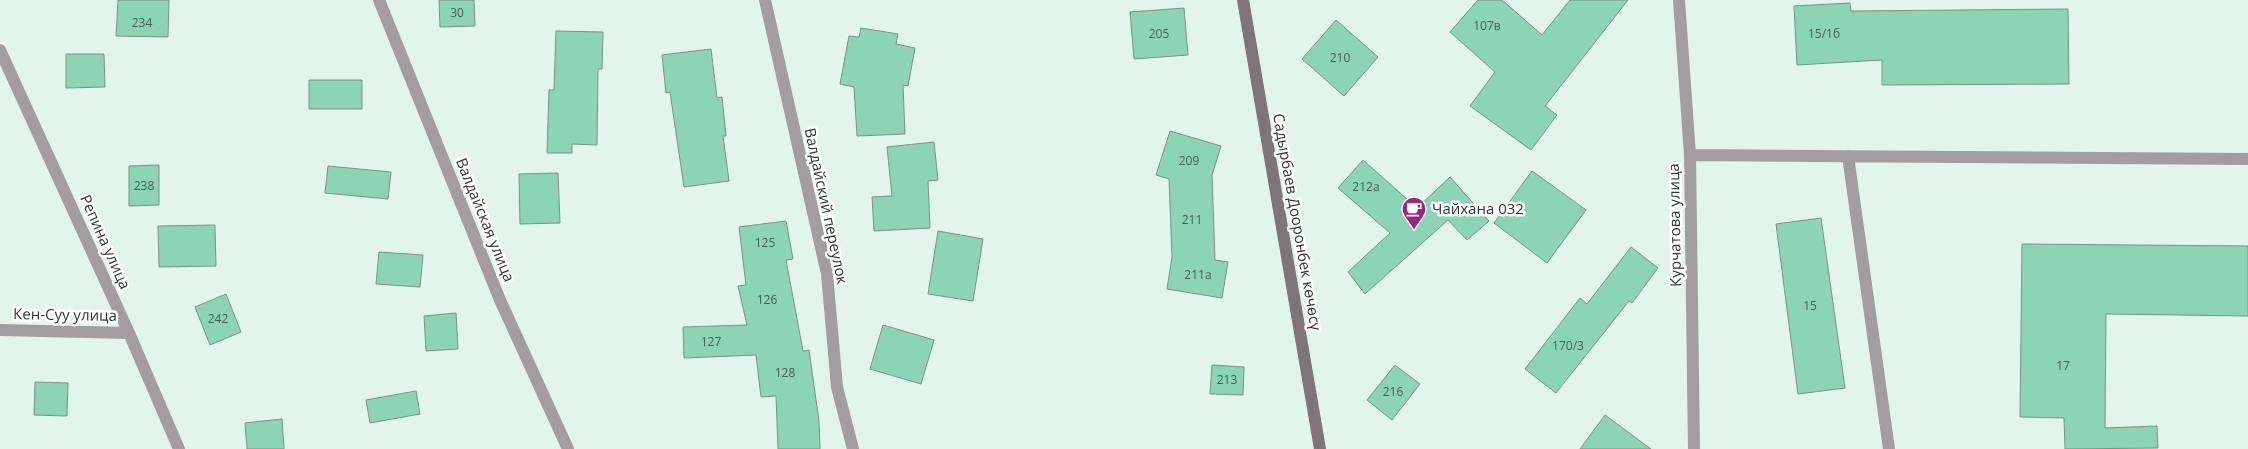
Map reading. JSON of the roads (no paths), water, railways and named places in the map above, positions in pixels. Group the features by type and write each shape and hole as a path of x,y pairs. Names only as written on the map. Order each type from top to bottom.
{"main road":[{"name":"Садырбаев Дооронбек көчөсү","path":"1243,0 1320,449"}],"street":[{"name":"Валдайская улица","path":"379,0 500,300 568,449"},
{"name":"Валдайский переулок","path":"764,0 827,274 837,387 853,449"},
{"name":"Курчатова улица","path":"1679,0 1690,155 1694,449"},
{"name":"Репина улица","path":"0,50 129,332 179,449"},
{"path":"1690,155 2248,160"},
{"path":"1848,156 1889,449"},
{"name":"Кен-Суу улица","path":"0,330 129,332"}],"place":[{"name":"Чайхана 032","path":"1414,230"}]}
